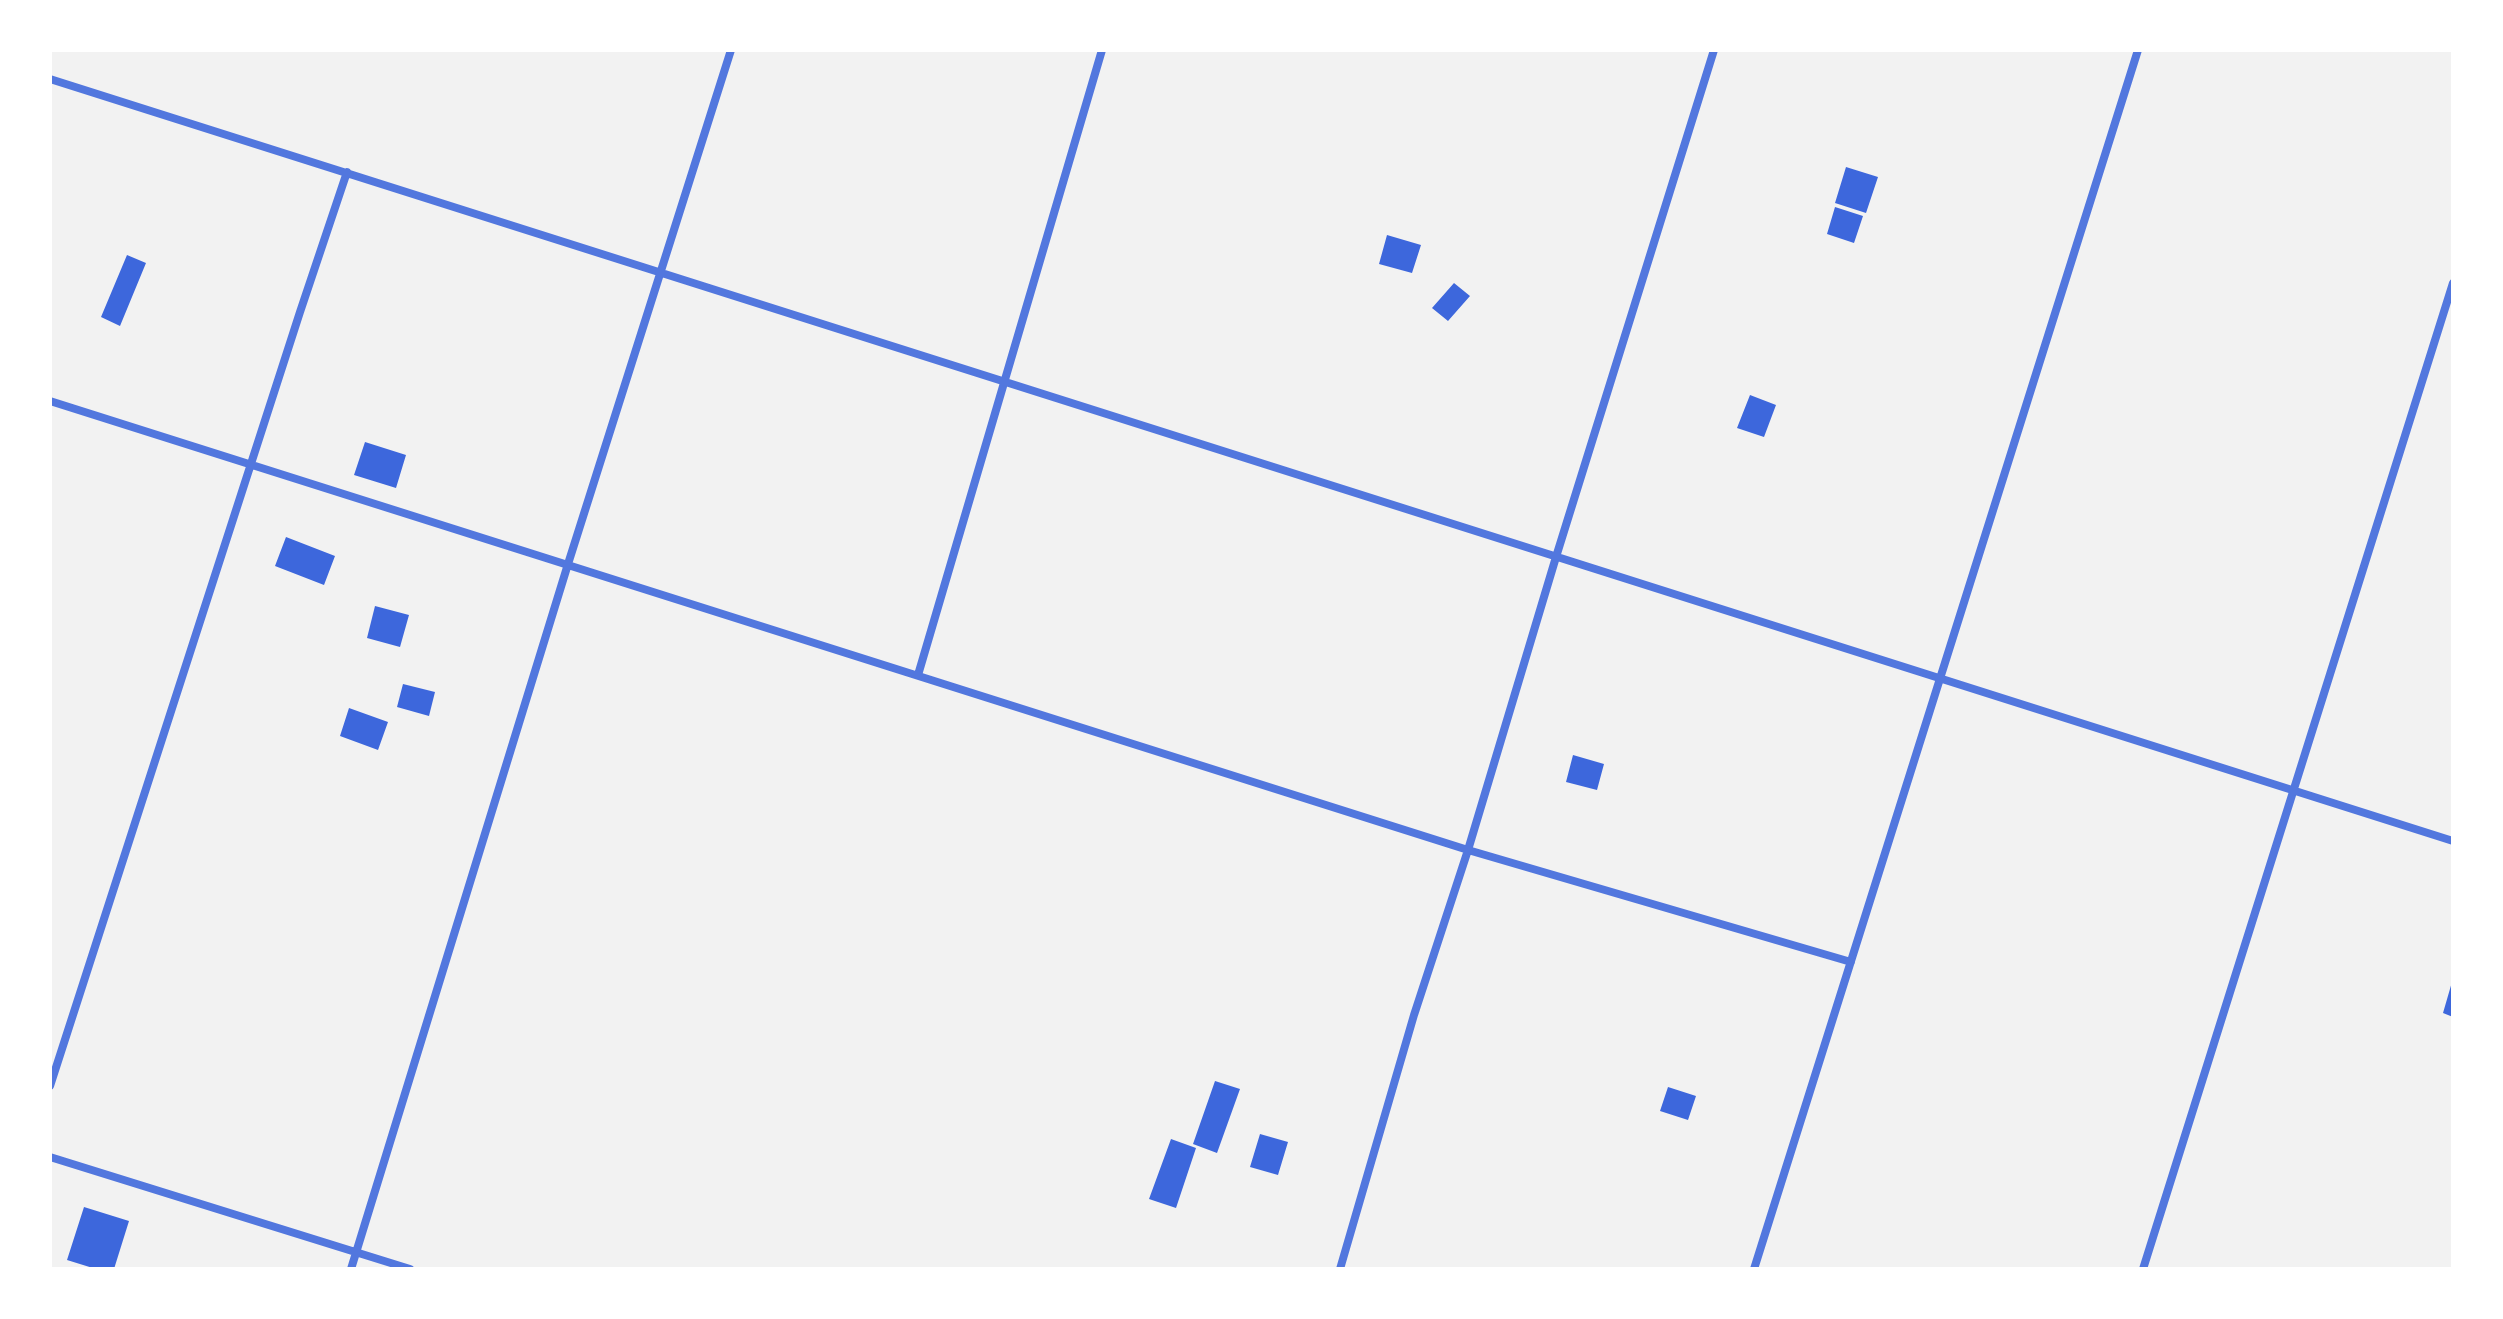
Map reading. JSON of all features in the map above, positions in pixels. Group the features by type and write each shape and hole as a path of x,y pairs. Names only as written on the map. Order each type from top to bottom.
{"street":[{"path":"351,1269 568,564 731,50"},
{"path":"918,675 1102,50"},
{"path":"1340,1269 1414,1015 1468,850 1714,50"},
{"path":"1754,1269 2138,50"},
{"path":"50,79 2453,841"},
{"path":"50,1086 347,172"},
{"path":"2143,1269 2453,283"},
{"path":"50,401 1468,850 1851,962"},
{"path":"50,1157 410,1269"}],"building":[{"path":"1846,167 1878,177 1866,213 1835,203"},
{"path":"1835,207 1863,216 1854,243 1827,234"},
{"path":"1387,235 1421,245 1412,273 1379,264"},
{"path":"127,255 146,263 120,326 101,317"},
{"path":"1454,283 1470,296 1448,321 1432,308"},
{"path":"1750,395 1776,405 1764,437 1737,428"},
{"path":"365,442 406,455 396,488 354,475"},
{"path":"286,537 335,556 324,585 275,566"},
{"path":"375,606 409,615 400,647 367,638"},
{"path":"403,684 435,692 429,716 397,707"},
{"path":"349,708 388,722 378,750 340,736"},
{"path":"1573,755 1604,764 1597,790 1566,782"},
{"path":"2453,982 2453,1017 2443,1013"},
{"path":"1215,1081 1240,1089 1217,1153 1193,1144"},
{"path":"1668,1087 1696,1096 1688,1120 1660,1111"},
{"path":"1260,1134 1288,1142 1278,1175 1250,1167"},
{"path":"1171,1139 1196,1148 1176,1208 1149,1199"},
{"path":"84,1207 129,1221 114,1269 96,1269 67,1260"}]}
